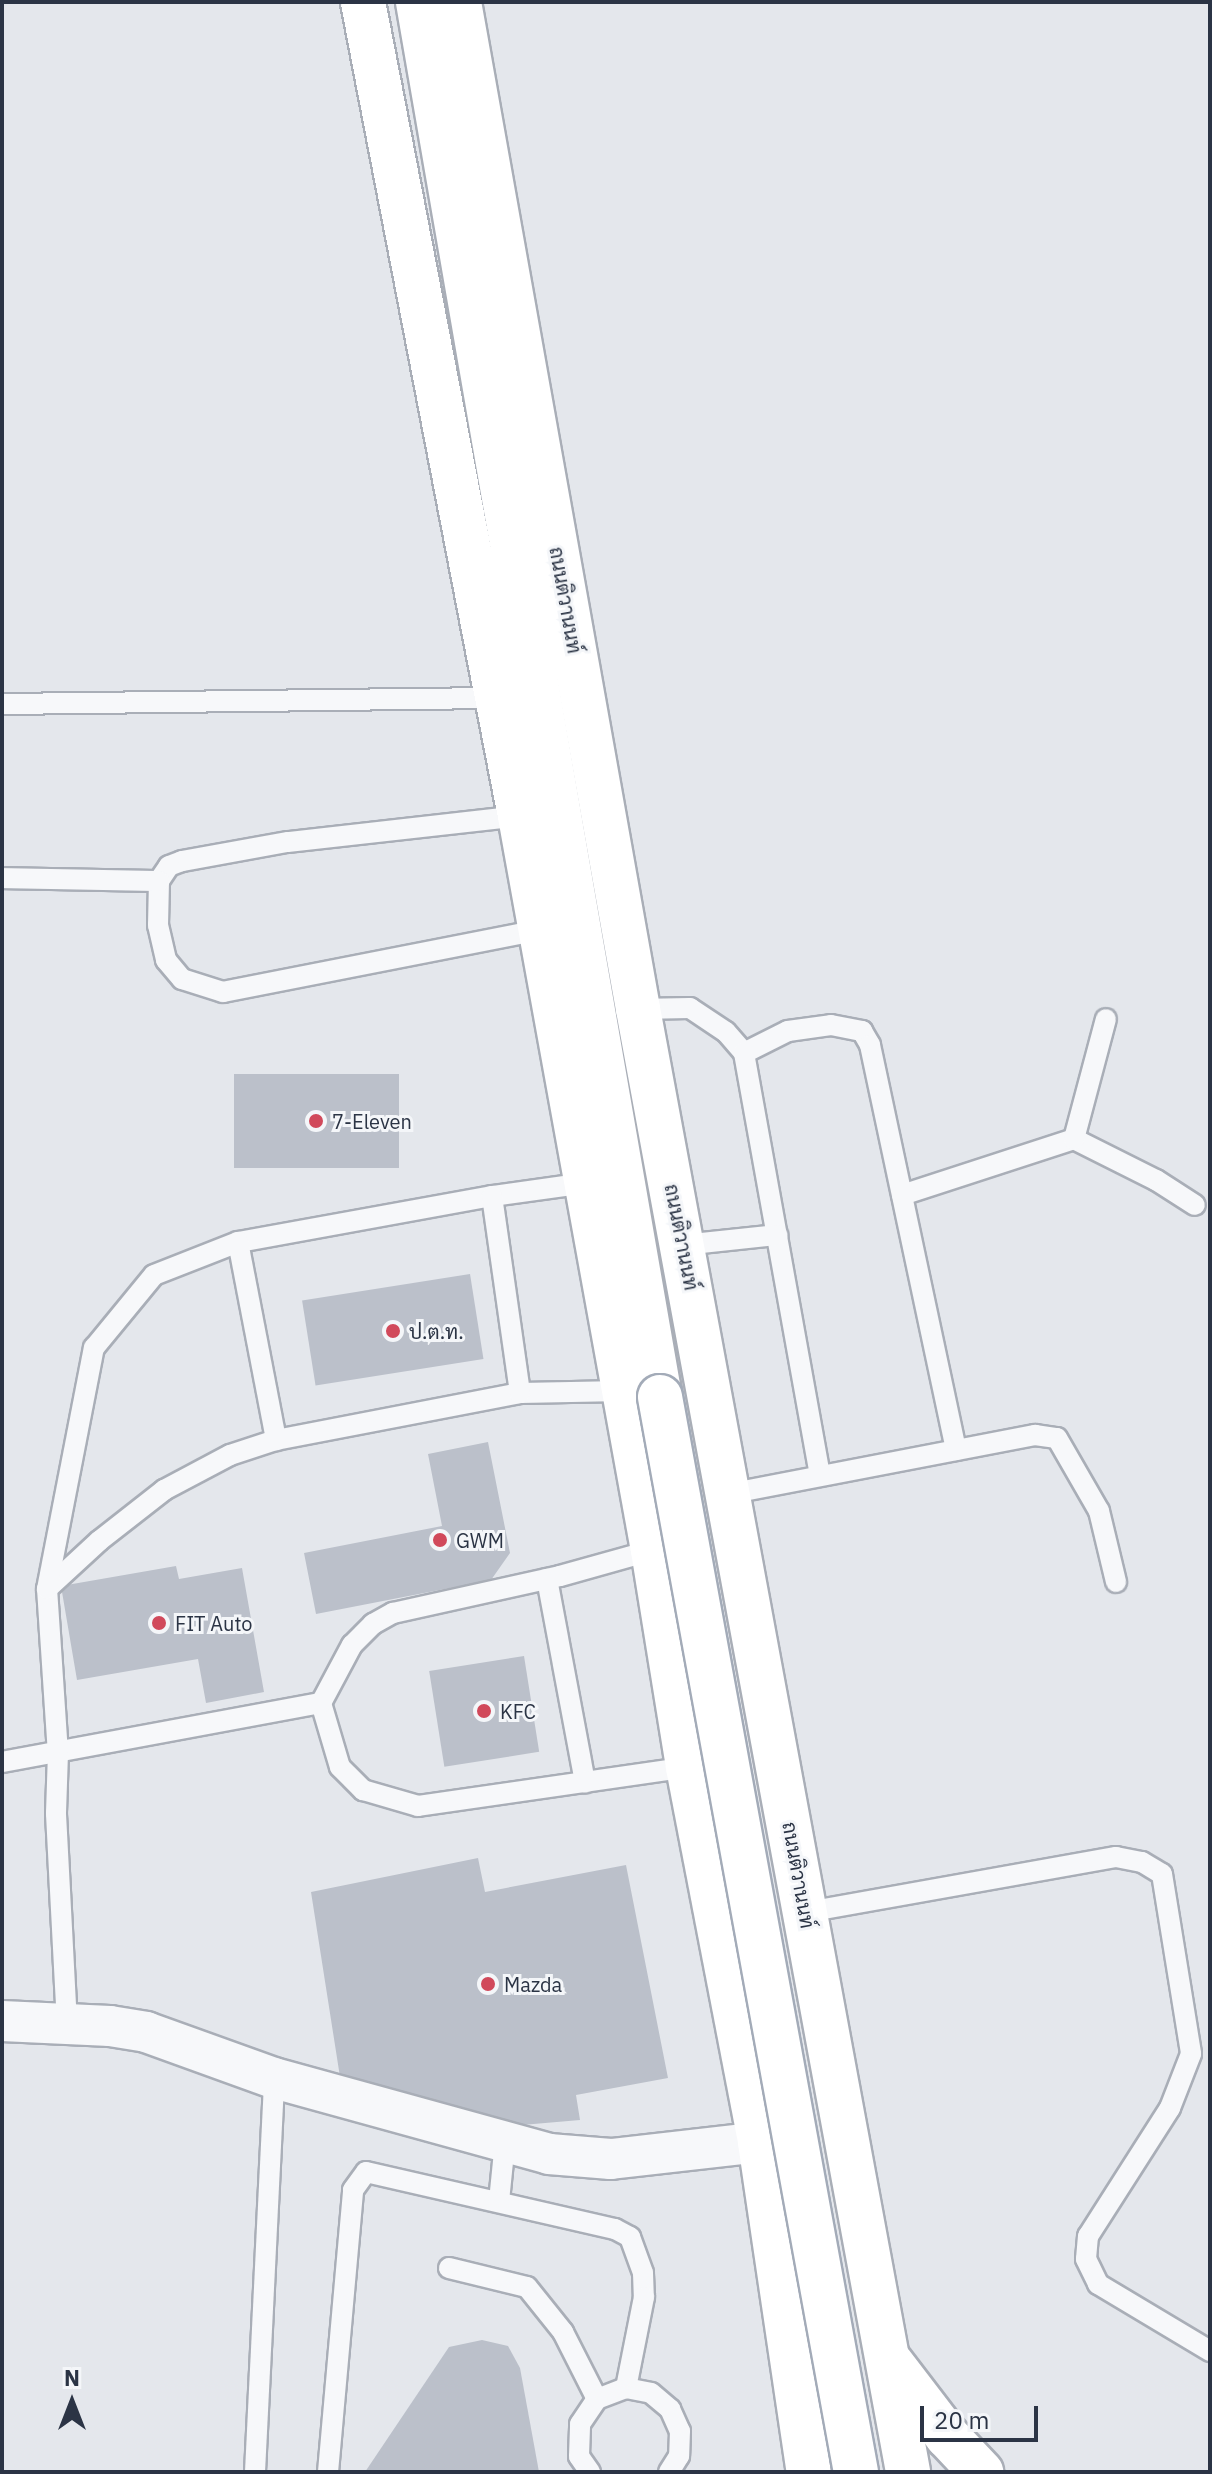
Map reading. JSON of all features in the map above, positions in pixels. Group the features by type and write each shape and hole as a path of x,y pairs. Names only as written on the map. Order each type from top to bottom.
{"main road":[{"path":"363,2 498,698 586,1183 641,1394 653,1550 688,1767 760,2142 809,2472"},
{"path":"418,2 641,1394 856,2472"},
{"name":"ถนนติวานนท์","path":"459,2 638,1009 908,2472"},
{"path":"760,2142 807,2127 823,2115 835,2075"},
{"path":"889,2359 947,2436 981,2472"}],"street":[{"path":"2,2021 146,2032 274,2078 549,2154 611,2159 760,2142"}],"lane":[{"path":"2,704 498,698"},
{"path":"520,816 287,842 182,861 169,866 159,881 158,925 166,960 182,979 223,992 539,930"},
{"path":"2,878 159,881"},
{"path":"638,1009 690,1008 726,1032 744,1053 820,1475"},
{"path":"1074,1139 1106,1019"},
{"path":"744,1053 788,1031 831,1025 862,1031 870,1045 956,1450"},
{"path":"902,1195 1074,1139 1156,1180 1195,1205"},
{"path":"67,2024 56,1813 58,1754 47,1589 94,1348 154,1275 238,1242 492,1196 586,1183"},
{"path":"492,1196 520,1393"},
{"path":"683,1245 777,1235"},
{"path":"238,1242 276,1440"},
{"path":"47,1589 99,1541 164,1490 230,1455 276,1440 520,1393 641,1394"},
{"path":"728,1494 1035,1435 1057,1438 1099,1511 1116,1582"},
{"path":"653,1550 547,1579 393,1613 373,1624 352,1645 321,1703 340,1767 363,1790 418,1806 688,1767"},
{"path":"547,1579 585,1782"},
{"path":"2,1762 321,1703"},
{"path":"807,1912 1116,1857 1142,1862 1162,1874 1191,2054 1170,2108 1088,2236 1086,2259 1098,2284 1210,2351"},
{"path":"255,2472 274,2078"},
{"path":"499,2201 505,2142"},
{"path":"328,2472 353,2190 360,2176 372,2170 615,2229 630,2237 643,2273 644,2297 626,2388"},
{"path":"449,2268 527,2287 563,2332 597,2399"},
{"path":"590,2472 579,2456 580,2424 597,2399 626,2388 651,2393 670,2409 680,2431 679,2456 669,2472"}],"building":[{"name":"7-Eleven","path":"234,1074 399,1074 399,1168 234,1168"},
{"name":"ป.ต.ท.","path":"470,1274 483,1359 316,1386 302,1301"},
{"name":"GWM","path":"488,1442 510,1553 491,1580 316,1614 304,1553 442,1526 428,1454"},
{"name":"FIT Auto","path":"176,1566 179,1579 242,1568 264,1692 206,1703 198,1659 77,1680 61,1586"},
{"name":"KFC","path":"524,1656 539,1752 444,1767 429,1671"},
{"name":"Mazda","path":"478,1858 485,1892 626,1865 668,2078 576,2095 580,2120 522,2125 340,2077 311,1892"},
{"path":"482,2340 508,2346 520,2368 539,2472 365,2472 449,2347"}],"place":[{"name":"7-Eleven","path":"316,1121"},
{"name":"ป.ต.ท.","path":"393,1331"},
{"name":"GWM","path":"440,1540"},
{"name":"FIT Auto","path":"159,1623"},
{"name":"KFC","path":"484,1711"},
{"name":"Mazda","path":"488,1984"}]}
